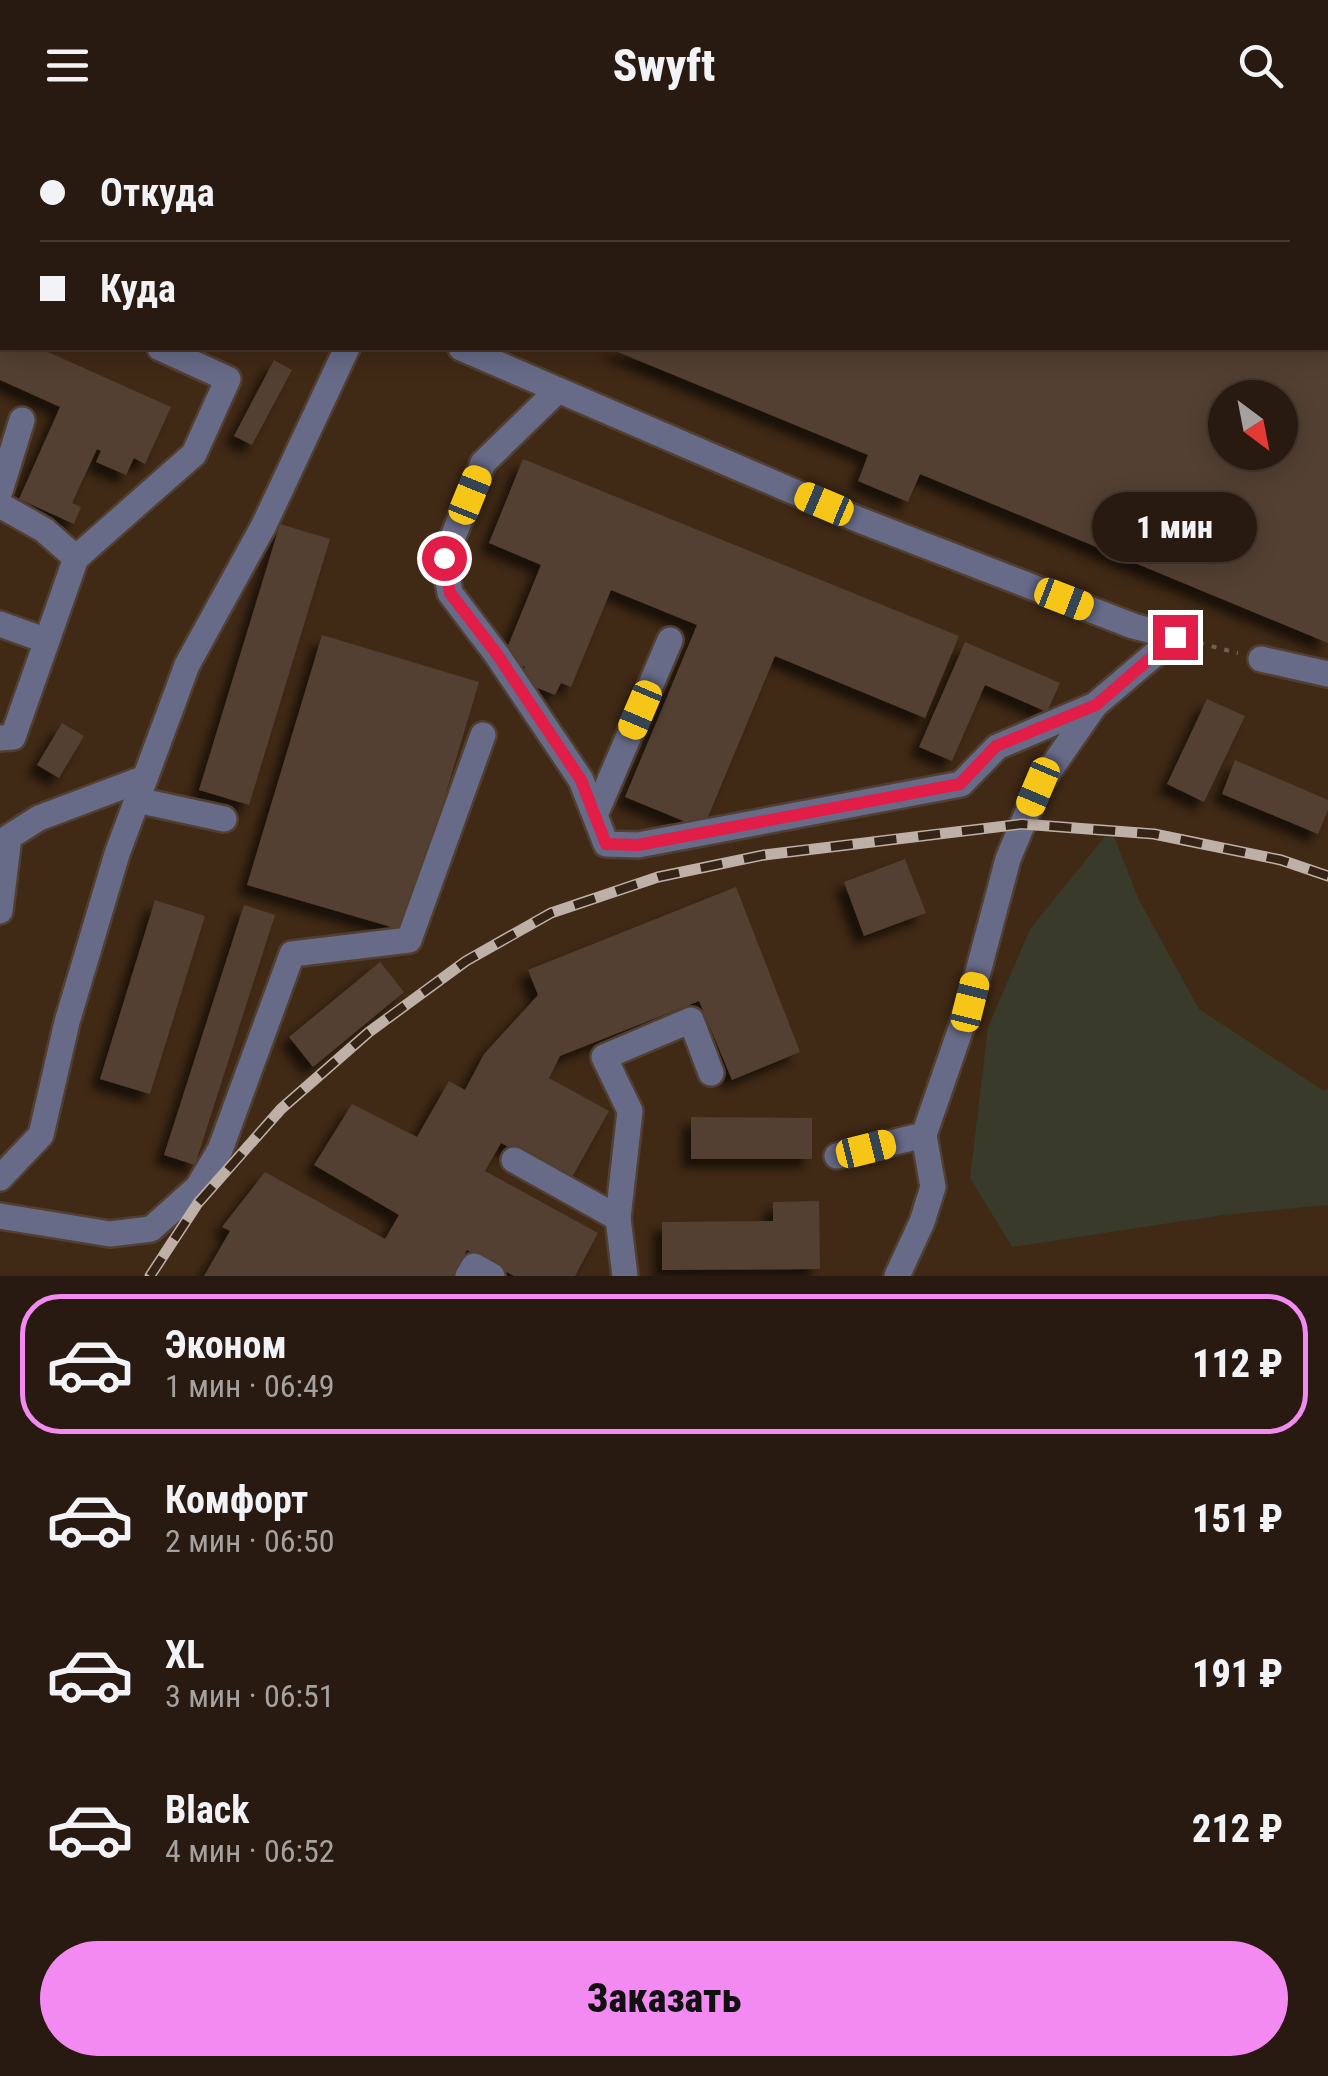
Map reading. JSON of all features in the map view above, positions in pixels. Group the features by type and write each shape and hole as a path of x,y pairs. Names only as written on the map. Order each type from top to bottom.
{"lane":[{"path":"0,738 13,737 76,558 194,454 228,379 164,350"},
{"path":"0,1178 41,1135 67,1022 117,854 188,665 264,524 346,350"},
{"path":"466,350 857,519 1133,626 1175,637"},
{"path":"558,390 483,463 444,558 450,593 497,654 581,780 606,844 638,845 960,784 996,746 1096,705"},
{"path":"0,491 22,420"},
{"path":"0,505 44,530 76,558"},
{"path":"0,624 47,641"},
{"path":"897,1276 933,1187 924,1135 970,1002 1008,859 1038,787 1096,705 1175,637"},
{"path":"594,815 670,640"},
{"path":"1261,659 1328,674"},
{"path":"0,1216 110,1234 150,1229 198,1187 220,1150 292,954 408,940 483,735"},
{"path":"0,910 9,837 40,818 141,789 224,820"},
{"path":"626,1276 618,1218 630,1111 604,1057 691,1020 711,1073"},
{"path":"838,1156 924,1135"},
{"path":"514,1160 618,1218"},
{"path":"468,1276 474,1266 492,1276"}],"path":[{"path":"1175,637 1261,659"}],"shaded area":[{"path":"0,350 1328,350 1328,1276 0,1276"}],"green space":[{"path":"1111,829 1139,900 1199,1009 1324,1091 1328,1089 1328,1205 1223,1215 1012,1247 970,1178 988,1027 1030,929"}],"building":[{"path":"0,350 43,350 171,407 145,464 134,458 126,475 96,462 101,451 97,449 72,503 81,507 74,524 19,499 60,407 0,380"},
{"path":"613,350 1328,350 1328,643 920,474 908,502 858,481 868,455"},
{"path":"274,360 292,370 252,445 234,436"},
{"path":"523,459 959,636 925,718 775,656 703,829 625,797 697,625 611,590 571,687 561,683 555,695 520,681 525,667 503,658 541,565 489,543"},
{"path":"280,524 330,539 249,805 199,790"},
{"path":"322,635 479,682 405,931 247,885"},
{"path":"965,642 1060,683 1047,712 985,685 952,761 919,747"},
{"path":"1207,699 1245,716 1204,802 1167,784"},
{"path":"62,723 84,736 59,778 37,765"},
{"path":"1235,760 1328,800 1318,834 1222,794"},
{"path":"905,859 926,913 864,936 844,882"},
{"path":"736,887 800,1052 732,1080 699,1001 560,1056 549,1078 609,1111 570,1181 501,1143 485,1171 598,1233 575,1276 514,1276 467,1250 452,1276 204,1276 230,1231 222,1227 265,1172 385,1239 399,1215 314,1165 352,1104 417,1137 449,1081 465,1090 484,1054 538,995 528,970"},
{"path":"155,900 205,916 150,1094 100,1079"},
{"path":"244,905 275,915 195,1165 164,1155"},
{"path":"380,962 404,992 313,1067 289,1037"},
{"path":"691,1117 812,1118 812,1159 691,1159"},
{"path":"819,1201 820,1269 662,1270 662,1222 773,1221 773,1202"}],"railway":[{"path":"150,1276 198,1203 281,1109 369,1032 466,961 551,913 658,877 764,855 1022,824 1154,834 1281,860 1328,876"}],"route":[{"path":"444,558 450,593 497,654 581,780 606,844 638,845 960,784 996,746 1096,705 1175,637"}]}
